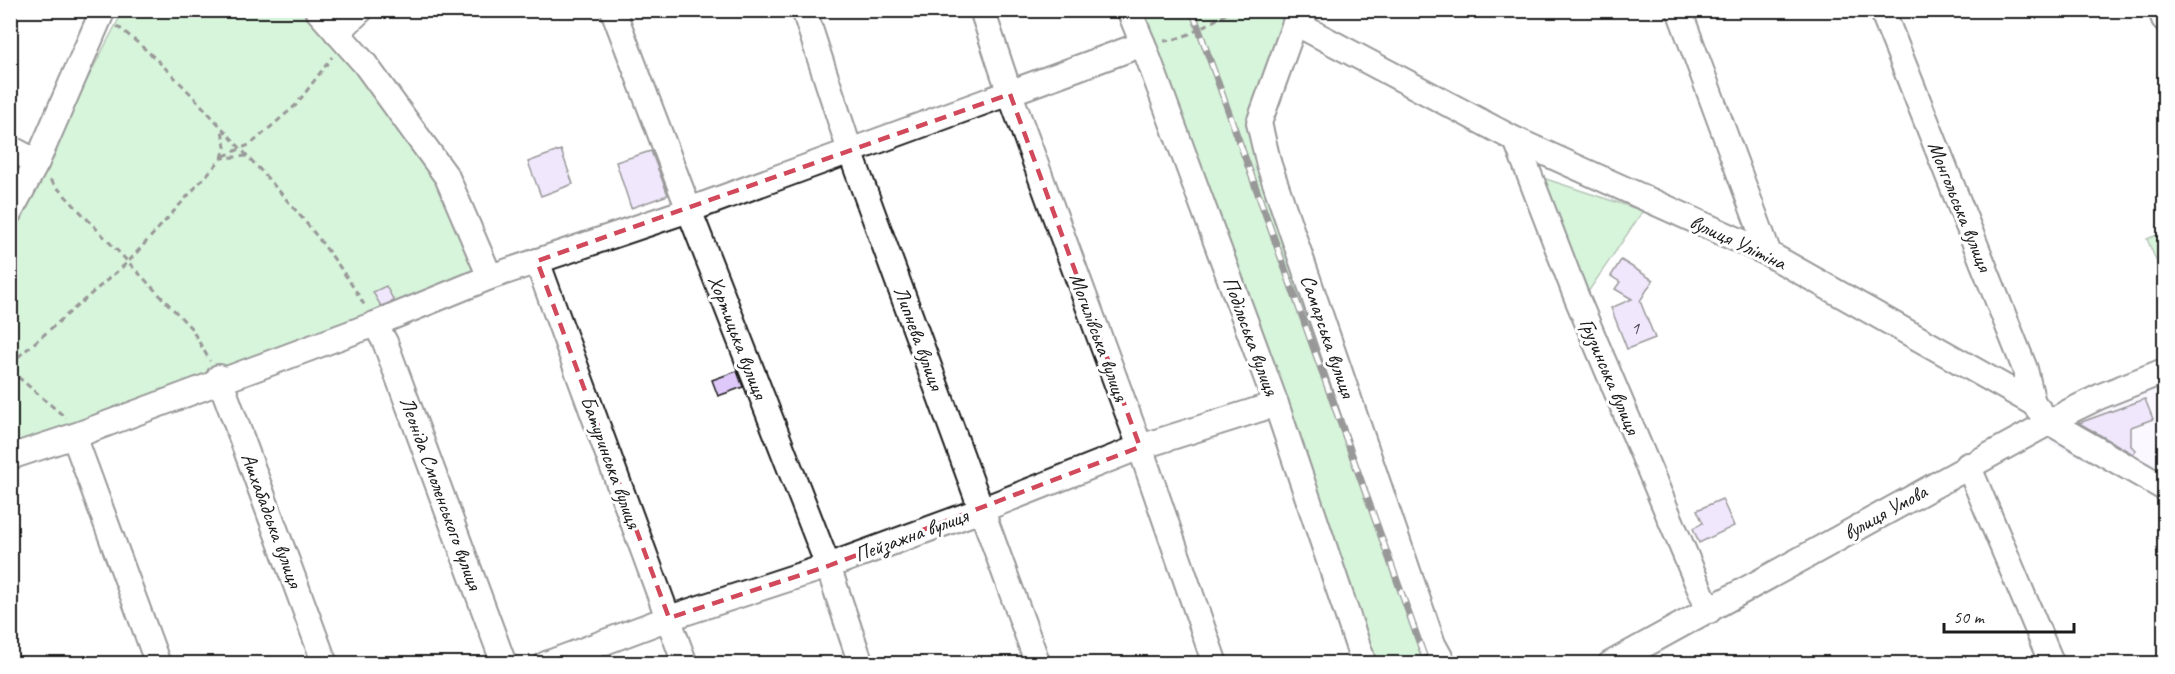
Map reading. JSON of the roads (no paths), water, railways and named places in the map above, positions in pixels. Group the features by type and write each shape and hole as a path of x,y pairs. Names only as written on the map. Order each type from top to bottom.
{"street":[{"path":"317,10 365,64 447,177 490,277"},
{"path":"340,37 361,10"},
{"name":"Хортицька вулиця","path":"614,10 689,210 828,566 861,663"},
{"name":"Липнева вулиця","path":"804,10 850,151 1038,663"},
{"name":"Могилівська вулиця","path":"982,10 1010,94 1140,447 1215,663"},
{"name":"Подільська вулиця","path":"1129,10 1276,404 1364,663"},
{"path":"1679,10 1769,254"},
{"name":"Монгольська вулиця","path":"1882,10 2025,369 2033,403"},
{"path":"2161,10 2164,19"},
{"path":"10,212 37,162 102,12"},
{"name":"вулиця Улітіна","path":"1301,17 1516,140 1769,254 2033,403 2049,422 2164,488"},
{"name":"Самарська вулиця","path":"1301,17 1259,123 1269,165 1429,632 1444,663"},
{"path":"10,457 74,436 220,378 375,324 490,277 689,210 1143,44"},
{"name":"Грузинська вулиця","path":"1516,140 1576,296 1709,611"},
{"path":"10,148 37,162"},
{"name":"Батуринська вулиця","path":"537,261 685,663"},
{"name":"Леоніда Смоленського вулиця","path":"375,324 385,342 504,663"},
{"name":"вулиця Умова","path":"1610,663 1709,611 2049,422 2101,396 2164,371"},
{"name":"Ашхабадська вулиця","path":"220,378 325,663"},
{"name":"Пейзажна вулиця","path":"546,663 669,618 828,566 981,510 1140,447 1276,404"},
{"path":"74,436 158,663"},
{"path":"1968,465 2052,663"}],"railway":[{"path":"1192,10 1427,664"}]}
